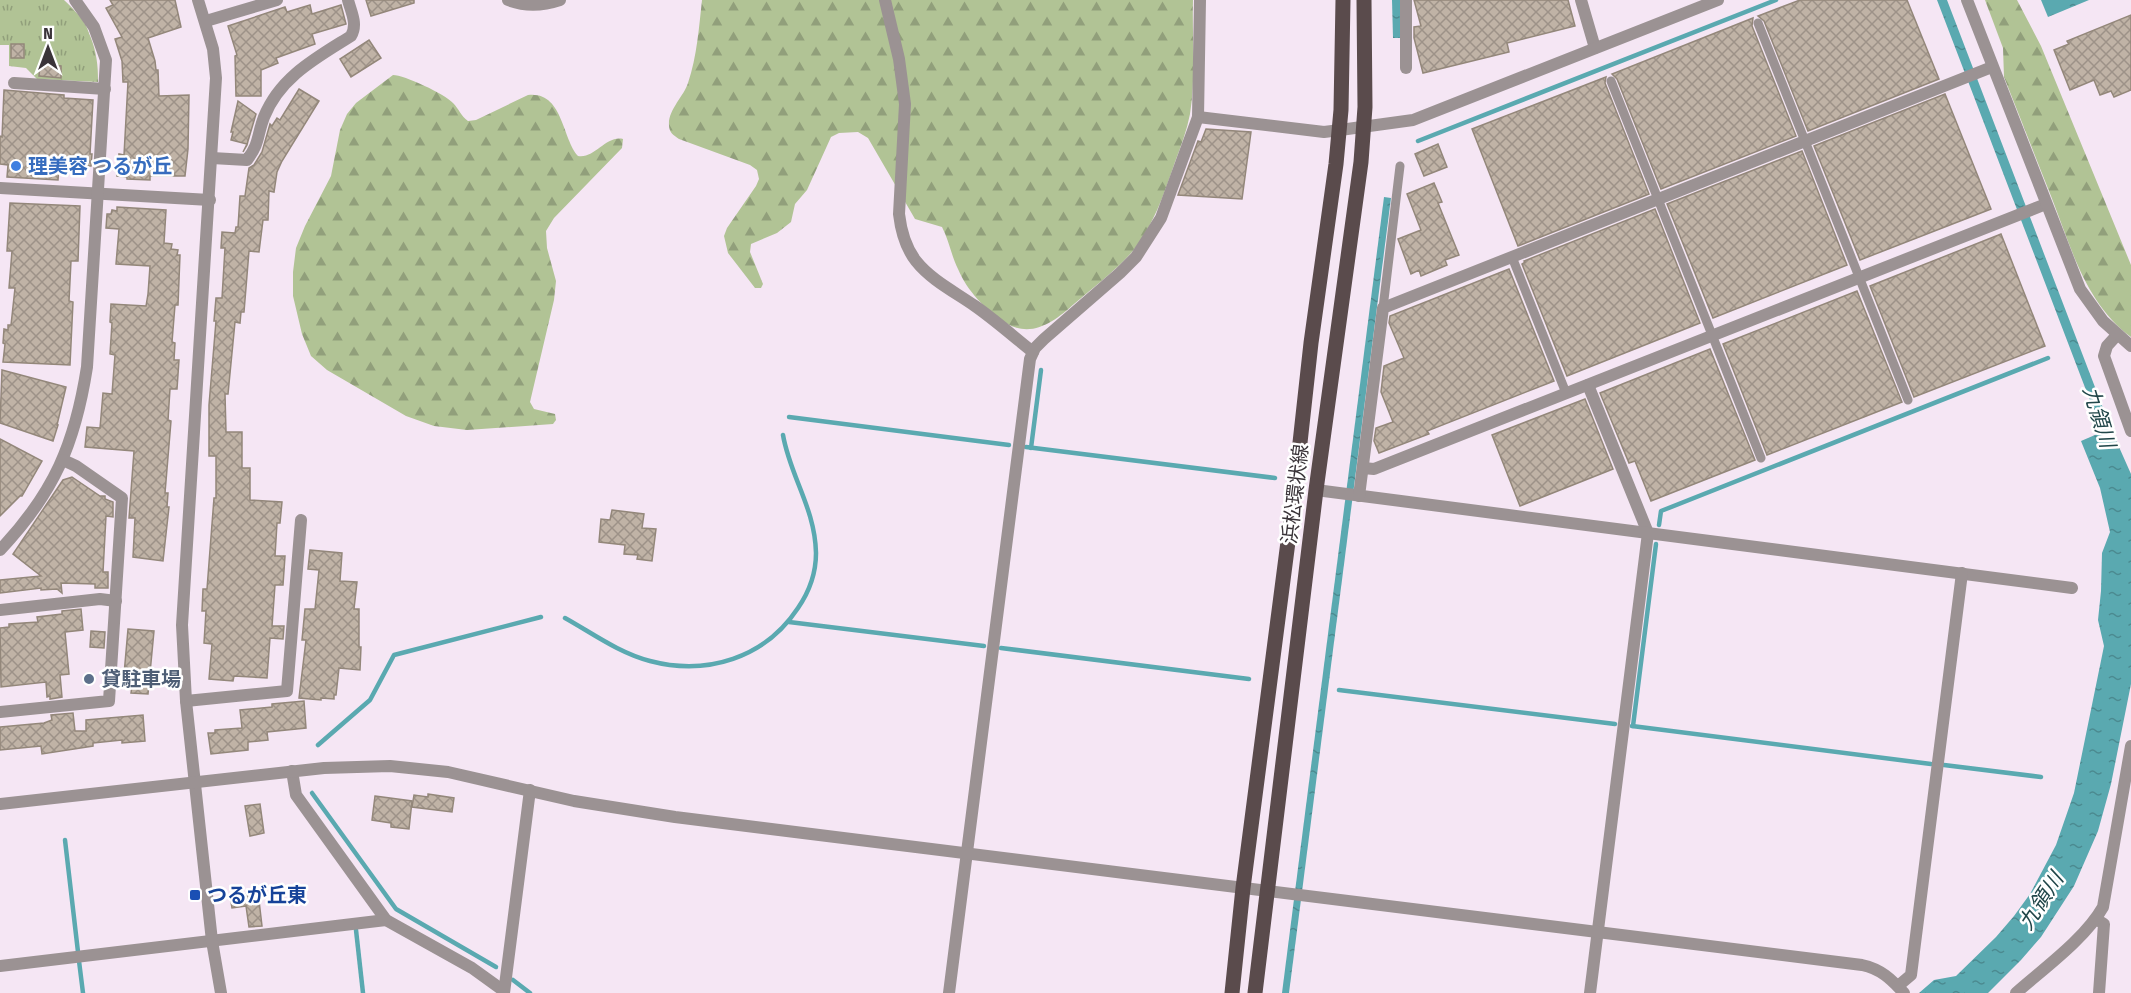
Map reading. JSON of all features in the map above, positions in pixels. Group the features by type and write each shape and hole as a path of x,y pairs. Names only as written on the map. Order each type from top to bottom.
{"main road":[{"name":"浜松環状線","path":"1232,993 1311,343 1340,130 1343,0"},
{"name":"浜松環状線","path":"1255,993 1316,490 1364,126 1365,0"}],"street":[{"path":"0,550 37,507 52,484 79,414 87,367 106,60 94,27 75,0"},
{"path":"198,0 213,49 216,78 182,625 186,700 212,941 221,993"},
{"path":"206,21 277,0"},
{"path":"212,158 247,160 256,149 264,118 287,81 303,66 351,36 355,23 348,0"},
{"path":"508,0 531,6 560,0"},
{"path":"885,0 903,82 905,104 899,214 901,230 907,246 915,260 927,272 1033,352"},
{"path":"949,993 1028,371 1033,352 1044,339 1120,273 1150,238 1165,208 1198,117 1200,0"},
{"path":"1406,0 1406,68"},
{"path":"1581,0 1595,48"},
{"path":"1198,117 1324,132 1413,120 1718,0"},
{"path":"1967,0 1988,68 2041,205 2080,289 2097,314 2131,346"},
{"path":"1358,496 1383,308 1988,68"},
{"path":"14,83 105,88"},
{"path":"0,188 210,200"},
{"path":"1363,468 1374,469 2041,205"},
{"path":"2117,335 2107,346 2104,356 2131,431"},
{"path":"1587,385 1648,533 1590,993"},
{"path":"0,712 110,701 122,498 76,466 63,460"},
{"path":"1316,490 2072,588"},
{"path":"186,700 287,691 301,520"},
{"path":"0,804 292,771 359,766 418,768 448,772 574,801 675,817 1862,965 1879,970 1901,990 1911,975 1962,573"},
{"path":"0,610 100,599 116,600"},
{"path":"2016,993 2096,919 2103,907 2131,746"},
{"path":"292,771 296,795 386,920 472,968 504,992 530,790"},
{"path":"2096,919 2104,924 2099,993"},
{"path":"0,966 386,920"}],"lane":[{"path":"1758,23 1908,400"},
{"path":"1611,81 1761,458"},
{"path":"1383,308 1400,166"},
{"path":"1512,257 1566,393"}],"green space":[{"path":"0,0 64,0 80,18 91,37 97,59 98,82 37,79 26,68 9,66 9,45 0,45"},
{"path":"702,0 1193,0 1193,86 1190,114 1182,144 1162,197 1140,242 1104,279 1059,316 1043,326 1034,329 1016,327 1006,323 984,306 966,285 942,227 915,219 868,138 858,132 839,133 831,137 807,190 795,204 791,222 777,233 751,244 750,252 763,284 761,288 755,288 728,253 724,236 756,186 759,179 757,170 750,165 679,139 669,127 671,114 686,88 691,73"},
{"path":"1985,0 2017,0 2041,46 2131,265 2131,337 2102,308 2081,273 2004,77 2003,48"},
{"path":"69,7 84,22 89,32 89,41 67,14"},
{"path":"393,75 415,81 449,99 468,121 476,120 528,95 540,96 548,100 555,108 578,156 590,154 611,140 623,139 622,148 554,218 546,231 547,248 556,281 554,300 530,402 534,409 555,414 556,420 553,424 467,430 434,426 406,416 327,370 311,356 302,334 293,296 296,248 331,176 340,130 347,114 356,103"}],"water":[{"path":"1392,0 1400,0 1400,38 1393,38"},
{"name":"九領川","path":"1937,0 1947,0 2111,429 2131,474 2131,684 2111,784 2098,831 2074,886 2041,937 1988,993 1919,993 1934,980 1956,976 1996,937 2030,894 2056,845 2074,793 2104,646 2098,620 2102,553 2110,532 2100,488 2081,441 2102,432"},
{"path":"2041,0 2089,0 2048,17"},
{"path":"1384,197 1391,198 1289,993 1282,993"}],"building":[{"path":"110,0 175,0 181,27 148,38 156,70 158,70 159,96 189,95 185,176 150,176 150,180 117,176 119,154 124,155 128,82 123,82 122,61 115,39 122,37 106,8 113,5"},
{"path":"366,0 414,0 414,3 371,16"},
{"path":"1414,0 1568,0 1575,26 1507,43 1509,52 1423,73 1414,38 1414,27 1421,26"},
{"path":"1800,0 1907,0 1939,79 1808,131 1764,21 1758,16"},
{"path":"310,5 312,14 341,5 346,24 312,34 315,44 276,58 278,63 261,70 261,96 236,96 235,56 237,55 228,26 285,7 287,12"},
{"path":"2131,15 2131,90 2114,97 2111,91 2100,95 2094,80 2070,90 2054,50 2069,44 2067,41"},
{"path":"1753,18 1752,26 1796,136 1661,189 1617,79 1612,74"},
{"path":"369,40 381,58 351,77 340,59"},
{"path":"11,44 24,44 24,58 11,58"},
{"path":"40,64 61,66 61,78 39,76"},
{"path":"1606,77 1605,83 1649,194 1518,246 1472,129"},
{"path":"299,89 319,101 282,161 277,172 274,192 269,191 268,220 263,220 259,252 249,251 244,312 241,312 240,323 235,322 228,394 225,394 226,432 242,432 242,468 250,468 250,500 282,502 280,523 277,523 275,556 285,556 283,585 275,585 272,626 284,626 283,639 270,638 267,678 234,676 233,681 209,679 212,644 204,643 206,611 202,611 203,589 207,589 214,498 216,498 216,456 209,456 209,405 216,298 222,298 225,248 221,248 222,232 235,233 238,227 240,196 245,196 249,168 254,165 262,152 270,124 272,126 277,118 280,120"},
{"path":"4,90 93,100 91,166 83,166 82,169 59,168 58,180 7,177 8,165 0,164"},
{"path":"1945,94 1991,209 1860,260 1814,146"},
{"path":"238,101 256,114 247,145 243,152 247,144 231,140"},
{"path":"1206,129 1251,132 1242,199 1178,195 1198,141 1201,142"},
{"path":"1438,144 1447,167 1424,176 1415,154"},
{"path":"1802,151 1847,265 1713,318 1667,204"},
{"path":"1434,183 1442,202 1438,203 1459,255 1445,260 1447,265 1421,276 1419,270 1411,274 1398,239 1421,230 1407,194"},
{"path":"10,203 80,206 78,261 71,261 69,301 73,302 70,365 3,362 4,329 8,330 8,325 11,325 15,288 9,288 12,251 7,251"},
{"path":"117,207 166,210 164,243 172,244 171,249 178,250 177,255 180,255 178,305 175,305 172,342 175,343 174,360 179,360 177,389 170,389 168,420 171,421 165,493 168,493 167,507 169,507 163,561 133,557 135,518 129,518 134,451 85,447 87,427 100,428 103,393 112,394 115,355 110,354 111,304 146,306 148,294 150,266 116,264 119,229 106,228 107,214 111,214 112,210 117,211"},
{"path":"1655,209 1700,323 1567,376 1522,264 1524,261"},
{"path":"2001,234 2045,346 1914,397 1870,286"},
{"path":"1509,269 1554,381 1427,431 1429,434 1379,453 1374,441 1376,428 1393,422 1381,392 1384,366 1404,358 1389,323 1390,316"},
{"path":"1857,291 1902,402 1767,455 1723,344"},
{"path":"1710,349 1755,460 1651,501 1635,461 1629,463 1600,393"},
{"path":"2,370 66,387 53,441 0,423"},
{"path":"1585,399 1613,469 1520,506 1492,435"},
{"path":"0,439 42,461 22,496 0,516"},
{"path":"72,477 113,502 113,517 106,516 103,572 108,572 108,588 95,588 95,584 61,583 62,593 57,589 41,590 41,588 0,593 0,580 41,576 13,554 63,480"},
{"path":"612,510 644,514 642,528 656,529 652,561 637,559 638,555 624,554 625,545 599,542 601,519 610,520"},
{"path":"310,550 342,553 340,581 357,582 354,609 359,609 360,670 339,668 334,699 299,698 306,640 302,640 305,609 315,609 319,570 308,569"},
{"path":"81,609 83,630 65,632 69,674 60,675 62,697 50,699 50,696 47,697 46,682 1,687 0,628 9,627 9,624 38,622 37,617"},
{"path":"128,629 154,631 148,694 131,693 132,686 123,686"},
{"path":"91,631 105,632 104,648 90,647"},
{"path":"304,701 306,728 267,732 268,740 248,742 248,750 211,754 208,733 215,733 215,730 242,728 240,710"},
{"path":"73,713 75,731 86,731 86,720 143,715 145,741 122,743 122,740 93,743 93,746 42,754 41,746 0,750 0,727 44,723 52,720 51,715"},
{"path":"428,794 454,798 452,812 412,807 414,795 428,797"},
{"path":"375,796 412,801 409,829 391,827 391,823 372,820"},
{"path":"260,804 264,833 250,836 245,806"},
{"path":"258,892 262,926 249,927 246,906 232,908 230,896"}],"waterway":[{"path":"1418,141 1776,0"},
{"path":"1659,525 1661,511 2048,358"},
{"path":"1031,448 1041,370"},
{"path":"789,417 1009,445"},
{"path":"565,618 627,653 671,665 693,666 733,659 752,651 769,639 785,625 802,602 809,589 816,560 815,537 811,521 783,435"},
{"path":"1026,447 1275,478"},
{"path":"1633,726 1656,544"},
{"path":"318,745 370,700 394,655 541,617"},
{"path":"789,622 984,646"},
{"path":"1001,648 1249,679"},
{"path":"1339,690 1615,724"},
{"path":"1632,726 1931,764"},
{"path":"1944,765 2041,777"},
{"path":"312,793 396,909 496,967"},
{"path":"65,840 78,952"},
{"path":"356,930 363,993"},
{"path":"79,961 83,993"},
{"path":"513,980 530,993"}],"place":[{"name":"理美容 つるが丘","path":"16,166"},
{"name":"貸駐車場","path":"89,679"},
{"name":"つるが丘東","path":"195,895"}]}
